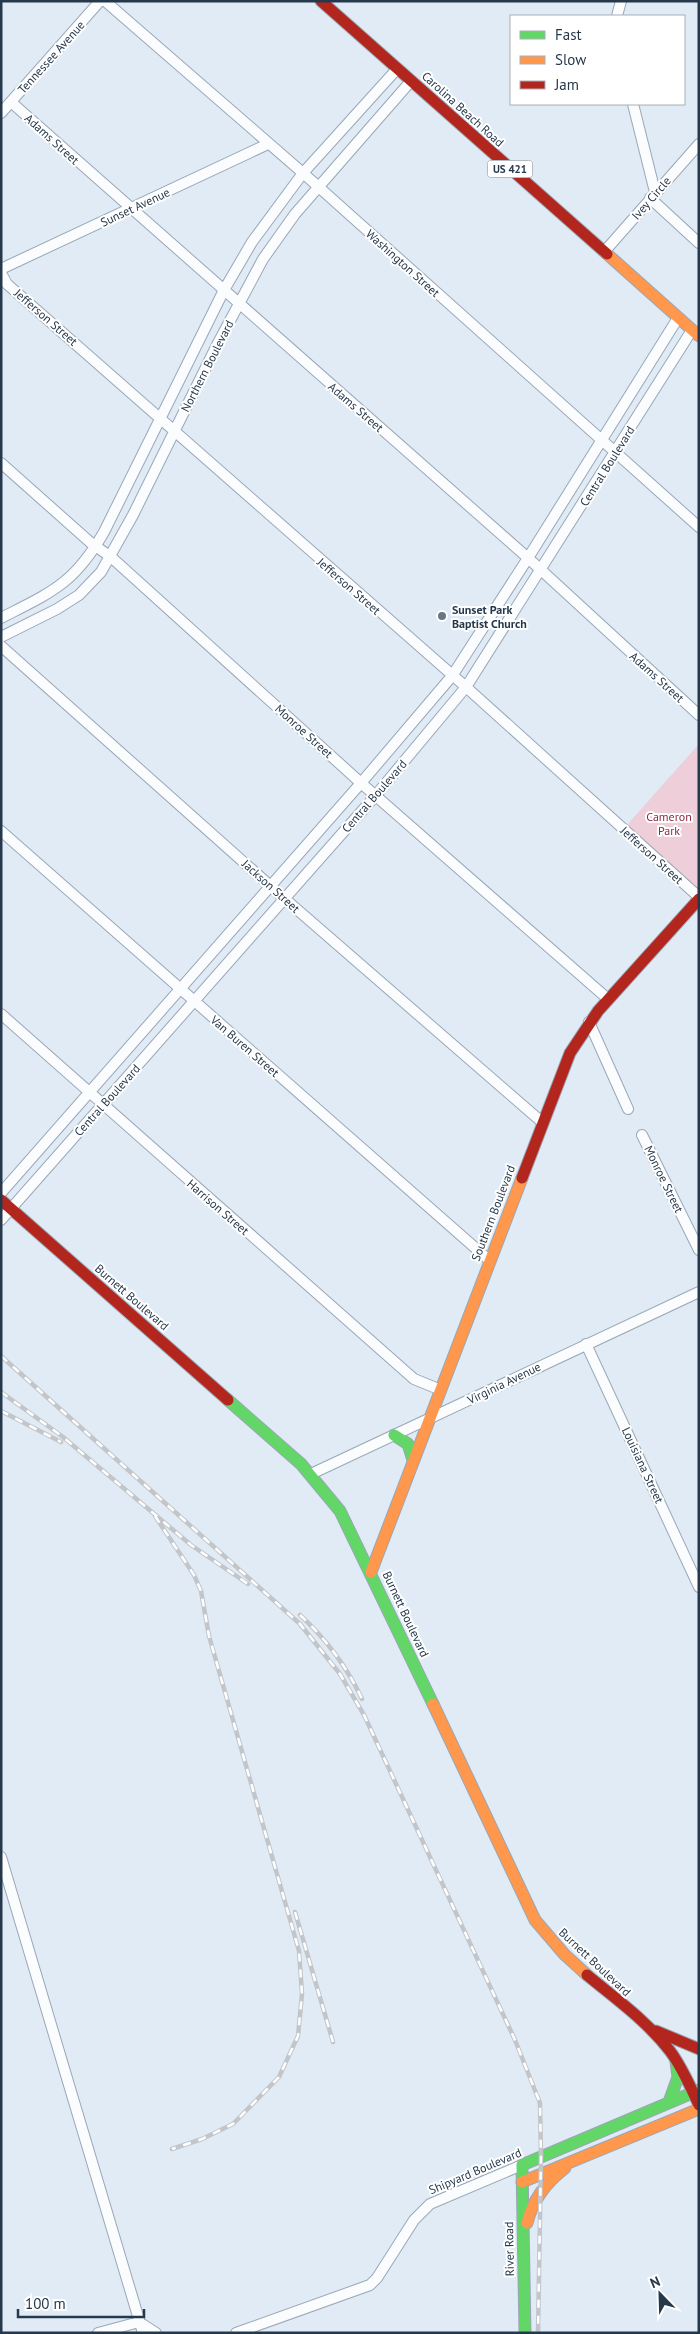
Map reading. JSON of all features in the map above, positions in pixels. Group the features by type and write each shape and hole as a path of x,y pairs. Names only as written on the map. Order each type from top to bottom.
{"main road":[{"name":"Carolina Beach Road","path":"321,1 695,333"},
{"name":"Southern Boulevard","path":"371,1572 489,1260 570,1053 589,1022 608,999 699,898"},
{"name":"Burnett Boulevard","path":"1,1200 311,1474 340,1511 371,1572 535,1920 546,1935 568,1958 644,2025 675,2058 696,2091 699,2107"},
{"path":"394,1435 408,1442 411,1447 413,1460"},
{"path":"644,2025 699,2049"},
{"path":"669,2102 678,2077 675,2058"},
{"name":"Shipyard Boulevard","path":"522,2165 696,2091"},
{"path":"522,2182 699,2107"},
{"path":"522,2246 534,2200 552,2178 575,2160"},
{"name":"River Road","path":"522,2165 525,2333"}],"street":[{"name":"Tennessee Avenue","path":"1,113 100,1"},
{"name":"Washington Street","path":"105,1 303,173 699,526"},
{"path":"617,15 622,1"},
{"name":"Northern Boulevard","path":"1,618 60,587 79,569 96,546 224,290 266,221 303,173 397,68"},
{"name":"Northern Boulevard","path":"1,637 57,609 93,582 111,557 238,304 263,259 318,187 412,81"},
{"name":"Adams Street","path":"11,102 528,558 541,572 699,715"},
{"path":"633,105 653,195 699,243"},
{"name":"Sunset Avenue","path":"1,268 268,144"},
{"name":"Ivey Circle","path":"604,252 699,144"},
{"name":"Jefferson Street","path":"1,273 7,284 466,687 699,898"},
{"name":"Central Boulevard","path":"1,1193 361,783 452,676 678,318"},
{"name":"Central Boulevard","path":"1,1220 285,899 466,687 695,333"},
{"name":"Monroe Street","path":"1,463 111,557 361,783 376,794 608,999"},
{"name":"Jackson Street","path":"1,646 285,899 543,1123"},
{"name":"Van Buren Street","path":"1,831 489,1260"},
{"name":"Harrison Street","path":"1,1014 414,1379 441,1390"},
{"path":"589,1022 628,1108"},
{"name":"Monroe Street","path":"642,1135 699,1250"},
{"name":"Virginia Avenue","path":"311,1474 699,1292"},
{"name":"Louisiana Street","path":"586,1344 699,1587"},
{"path":"1,1857 142,2333"},
{"name":"Shipyard Boulevard","path":"236,2333 370,2285 377,2278 414,2220 430,2204 522,2165"},
{"path":"98,2333 139,2322 156,2333"}],"green space":[{"name":"Cameron Park","path":"699,744 699,891 627,825"}],"railway":[{"path":"1,1356 300,1624 340,1674 364,1715 515,2040 540,2103 538,2333"},
{"path":"1,1392 63,1437 191,1545 248,1584"},
{"path":"1,1411 61,1442"},
{"path":"155,1516 194,1575 201,1591 209,1636 299,1951 302,1994 298,2036 279,2077 233,2124 202,2139 172,2149"},
{"path":"300,1615 335,1654 350,1676 362,1699"},
{"path":"295,1912 333,2042"}],"traffic: fast":[{"path":"228,1400 301,1464 340,1511 433,1704"},
{"path":"394,1435 408,1444 413,1460"},
{"path":"669,2102 678,2077 676,2062"},
{"path":"525,2333 522,2165 699,2090"}],"traffic: slow":[{"path":"607,254 699,336"},
{"path":"371,1572 522,1178"},
{"path":"433,1704 535,1920 564,1954 587,1975"},
{"path":"522,2182 699,2109"},
{"path":"527,2223 533,2206 541,2192 565,2168"}],"traffic: jam":[{"path":"321,1 607,254"},
{"path":"522,1178 570,1053 598,1011 699,899"},
{"path":"1,1200 228,1400"},
{"path":"587,1975 631,2011 661,2040 686,2077 699,2105"},
{"path":"656,2031 699,2049"}],"place":[{"name":"Sunset Park Baptist Church","path":"442,616"}]}
